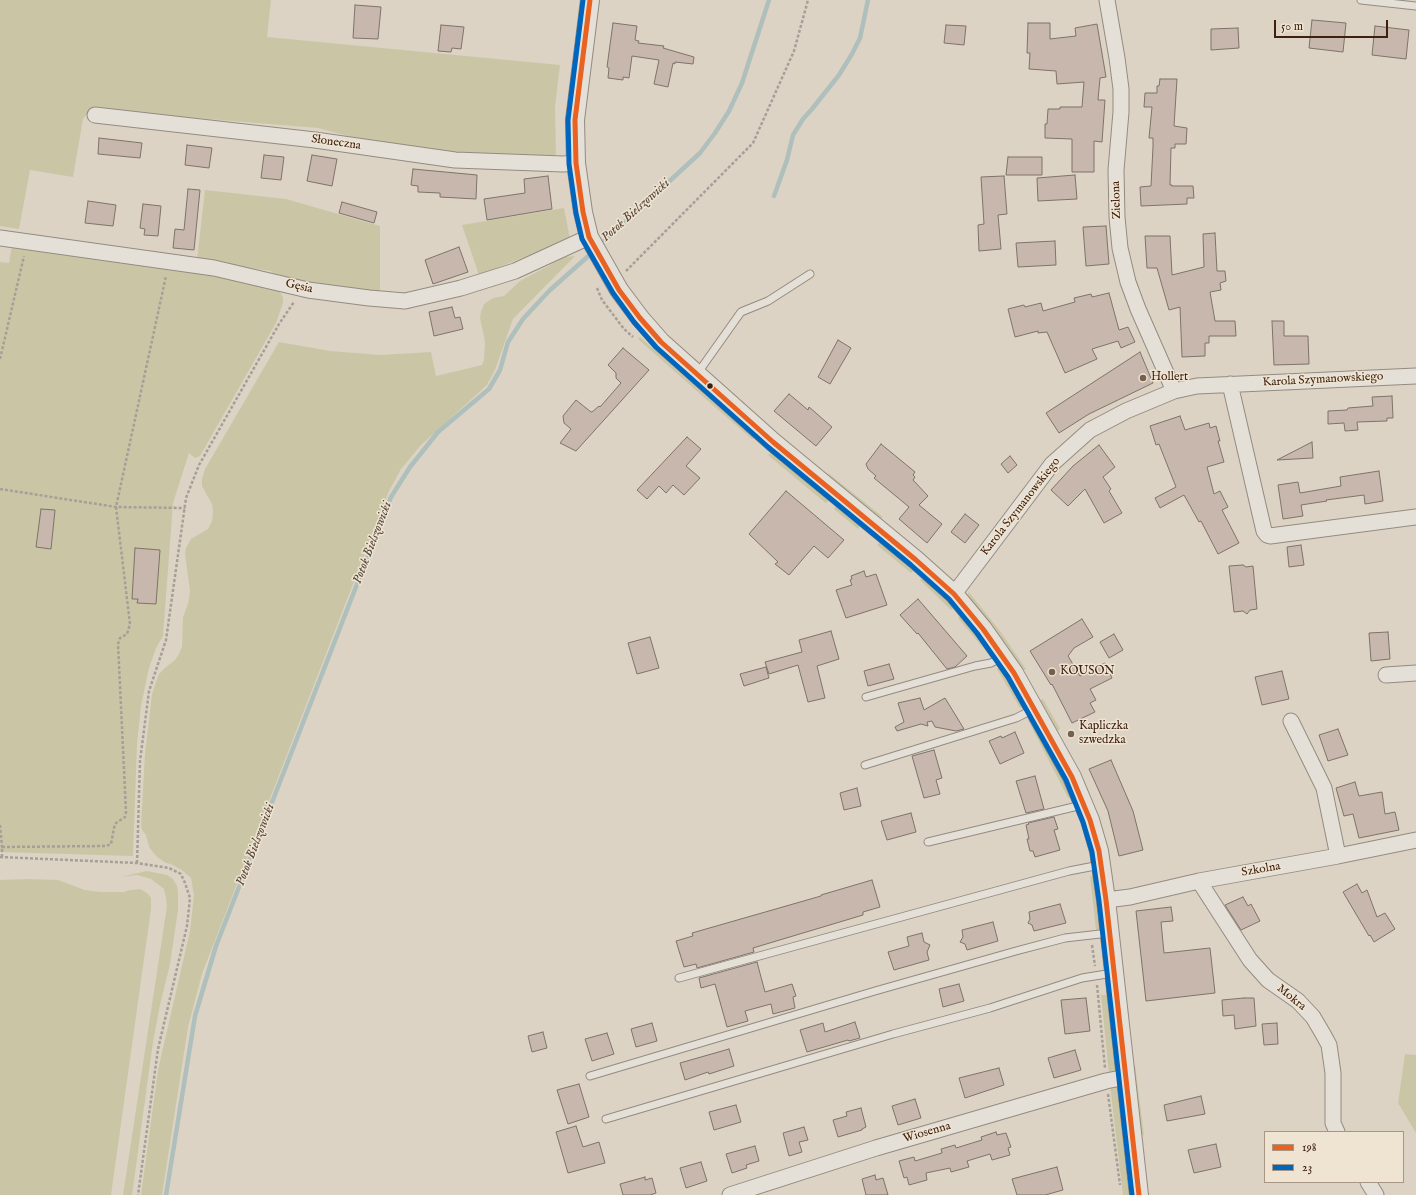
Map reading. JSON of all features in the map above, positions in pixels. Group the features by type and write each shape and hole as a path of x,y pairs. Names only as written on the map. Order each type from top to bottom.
{"street":[{"path":"590,0 575,120 576,163 583,212 590,239 619,290 640,318 661,342 802,467 916,560 954,594 1003,656 1035,708 1085,804 1095,834 1106,900 1102,934 1114,973 1139,1195"},
{"name":"Zielona","path":"1107,0 1117,58 1120,89 1121,112 1116,169 1117,217 1120,248 1128,282 1138,309 1174,391"},
{"name":"Słoneczna","path":"95,115 315,140 455,160 563,164 576,163"},
{"name":"Gęsia","path":"0,238 214,268 308,290 405,301 461,288 515,271 590,239"},
{"name":"Karola Szymanowskiego","path":"954,594 1048,469 1070,446 1090,430 1126,411 1174,391 1197,386 1416,376"},
{"path":"1230,384 1264,532 1266,535 1270,536 1416,518"},
{"path":"1386,675 1416,673"},
{"path":"1291,721 1324,788 1338,856"},
{"name":"Szkolna","path":"1106,900 1416,840"},
{"name":"Mokra","path":"1199,881 1250,960 1268,980 1298,1001 1313,1017 1323,1034 1329,1045 1333,1073 1333,1123 1337,1131"},
{"name":"Wiosenna","path":"730,1195 747,1192 876,1148 1106,1080 1126,1077"},
{"path":"1369,1183 1376,1195"}],"lane":[{"path":"1362,0 1416,6"},
{"path":"697,374 741,312 768,301 810,274"},
{"path":"866,697 990,663 1003,656"},
{"path":"866,766 1016,718 1035,708"},
{"path":"928,842 1085,804"},
{"path":"679,978 1070,871 1101,865"},
{"path":"590,1076 875,991 1016,951 1065,938 1102,934"},
{"path":"606,1119 886,1036 990,1008 1075,980 1096,975 1114,973"}],"path":[{"path":"623,274 753,143 794,51 808,0"},
{"path":"0,359 27,242"},
{"path":"1,847 106,846 112,844 116,823 125,817 126,812 118,644 120,638 127,634 130,624 116,507 169,262"},
{"path":"137,863 140,761 149,691 166,640 186,498 199,465 279,324 294,301 308,290"},
{"path":"602,300 624,329 637,341"},
{"path":"0,489 116,507 185,508"},
{"path":"0,825 1,857 137,863 169,868 181,874 190,898 187,926 158,1049 138,1195"},
{"path":"1102,934 1092,941 1106,1080 1120,1188"}],"shaded area":[{"path":"0,0 271,0 267,37 560,65 555,107 556,153 554,158 455,156 374,143 318,128 98,110 88,113 83,119 73,177 30,170 19,229 0,226"},
{"path":"205,190 286,199 380,226 380,295 309,285 276,276 271,271 197,260"},
{"path":"564,208 570,239 479,275 462,225"},
{"path":"12,246 246,280 275,288 280,292 283,298 283,303 276,323 200,456 195,458 189,453 173,503 163,636 156,648 149,668 141,706 137,744 133,856 0,852 0,262 9,263"},
{"path":"575,256 513,319 495,370 487,385 421,445 401,469 389,491 202,974 188,1027 162,1195 141,1195 158,1070 190,931 194,895 191,878 183,871 157,857 149,847 146,835 142,830 145,754 152,694 157,679 159,674 175,660 182,647 183,617 188,604 190,591 185,554 186,548 191,539 208,529 212,521 212,504 202,486 202,479 205,469 279,342 330,351 380,355 431,352 436,376 482,365 484,360 485,341 480,318 484,304 493,298 504,296 520,281 565,257"},
{"path":"640,337 755,438 752,439 707,400 638,339"},
{"path":"771,452 829,500 826,503 811,491 768,455"},
{"path":"828,473 883,517 879,519 827,478"},
{"path":"836,506 860,526 858,529 834,509"},
{"path":"880,542 914,570 911,573 877,545"},
{"path":"923,577 954,607 951,610 920,580"},
{"path":"968,591 1000,631 1026,669 1023,671 997,633 969,599"},
{"path":"961,615 991,654 989,655 958,618"},
{"path":"999,667 1024,706 1020,708 997,669"},
{"path":"1043,699 1060,729 1057,731 1040,700"},
{"path":"1031,719 1072,796 1068,798 1028,720"},
{"path":"147,871 167,875 173,879 177,886 178,892 178,910 170,964 153,1042 132,1195 123,1195 167,906 164,889 151,879 137,875 120,877"},
{"path":"1090,876 1094,876 1100,930 1096,930"},
{"path":"0,880 58,880 85,890 100,892 124,892 140,889 147,893 151,898 151,909 111,1195 0,1195"},
{"path":"1101,995 1107,995 1116,1072 1109,1074"},
{"path":"1405,1054 1416,1055 1416,1133 1398,1103"},
{"path":"1135,1065 1144,1135 1140,1136 1133,1066"},
{"path":"1117,1084 1130,1195 1123,1195 1110,1085"}],"building":[{"path":"355,5 381,7 378,39 353,38"},
{"path":"1312,20 1346,23 1343,52 1309,48"},
{"path":"613,23 637,26 635,40 639,41 638,43 664,46 663,48 694,57 693,64 673,63 668,87 654,84 659,60 632,56 629,78 623,77 623,80 608,78 609,68 607,67"},
{"path":"1028,23 1050,23 1050,39 1076,36 1075,28 1097,24 1106,77 1100,78 1098,100 1105,100 1102,142 1094,141 1094,172 1072,172 1072,139 1045,138 1045,124 1047,124 1048,109 1060,109 1060,107 1082,107 1084,82 1057,84 1056,71 1029,69 1030,53 1027,53"},
{"path":"441,25 464,27 461,49 452,48 451,52 438,51"},
{"path":"946,25 966,26 964,45 944,43"},
{"path":"1375,26 1409,30 1406,59 1372,55"},
{"path":"1238,28 1239,48 1211,50 1211,29"},
{"path":"1160,79 1177,79 1174,126 1187,128 1186,144 1175,144 1175,148 1171,148 1170,185 1193,186 1194,198 1187,198 1187,204 1141,206 1140,187 1151,186 1153,147 1153,138 1149,138 1152,107 1144,107 1145,93 1157,93 1157,86 1159,86"},
{"path":"99,138 142,143 140,158 98,154"},
{"path":"187,145 212,148 209,168 185,165"},
{"path":"264,155 284,157 281,180 261,178"},
{"path":"312,155 337,159 332,186 307,181"},
{"path":"1008,157 1042,157 1042,175 1006,175"},
{"path":"413,169 477,175 476,199 440,197 440,193 418,192 418,186 411,185"},
{"path":"1075,175 1077,199 1038,201 1037,178"},
{"path":"548,176 552,209 487,220 484,199 525,193 524,179"},
{"path":"1004,176 1007,214 998,215 1001,249 979,251 978,225 984,224 981,177"},
{"path":"188,189 200,190 194,250 173,248 175,229 184,230"},
{"path":"88,201 116,205 113,226 85,223"},
{"path":"342,202 377,212 374,223 339,213"},
{"path":"143,204 161,206 158,236 144,235 145,229 140,228"},
{"path":"1106,226 1109,264 1086,266 1083,227"},
{"path":"1215,233 1217,271 1225,271 1226,281 1220,283 1221,290 1210,292 1215,321 1235,321 1236,336 1209,336 1209,343 1205,343 1205,356 1182,357 1180,307 1169,310 1157,268 1147,268 1145,236 1170,236 1172,275 1204,267 1203,234"},
{"path":"1055,241 1056,265 1018,267 1016,243"},
{"path":"459,247 468,272 433,284 425,260"},
{"path":"1109,293 1119,330 1128,327 1135,342 1121,348 1118,341 1092,349 1097,359 1065,373 1047,332 1038,333 1038,331 1015,337 1008,309 1041,303 1043,311 1075,302 1074,298 1091,294 1092,297"},
{"path":"452,307 455,318 460,317 463,329 434,336 429,312"},
{"path":"1272,321 1284,321 1284,336 1308,336 1309,364 1274,365"},
{"path":"838,340 851,348 830,384 818,377"},
{"path":"623,348 649,370 576,451 560,443 571,429 564,423 563,416 576,400 592,412 599,406 600,407 621,383 616,378 616,373 608,365"},
{"path":"1140,352 1153,383 1089,414 1059,433 1046,413"},
{"path":"789,394 808,410 809,407 832,427 816,446 774,411"},
{"path":"1392,396 1393,418 1387,418 1387,421 1357,422 1358,430 1345,431 1344,423 1328,424 1328,411 1373,406 1372,397"},
{"path":"1180,416 1185,430 1209,423 1210,428 1216,426 1220,441 1218,441 1224,462 1207,467 1214,494 1220,491 1228,507 1222,510 1239,543 1218,554 1201,521 1199,522 1184,495 1160,508 1155,498 1176,487 1159,444 1156,445 1150,426"},
{"path":"687,437 701,449 686,466 700,478 684,495 673,485 666,493 659,486 647,499 637,490"},
{"path":"1312,442 1313,458 1277,460"},
{"path":"881,444 915,472 913,475 915,477 913,480 928,496 919,505 942,524 927,543 899,519 909,507 874,478 876,476 868,469 866,464"},
{"path":"1099,445 1115,467 1103,477 1111,489 1109,491 1122,513 1104,523 1085,489 1068,506 1051,490 1073,466"},
{"path":"1010,456 1017,465 1008,473 1001,464"},
{"path":"1379,471 1383,501 1365,504 1364,495 1326,500 1327,501 1301,505 1303,516 1283,519 1278,485 1298,482 1300,493 1341,486 1340,477"},
{"path":"786,491 844,540 828,558 814,546 789,575 775,564 778,562 749,534"},
{"path":"41,509 55,510 51,549 36,547"},
{"path":"965,514 979,525 965,543 951,532"},
{"path":"1301,545 1304,565 1289,567 1287,547"},
{"path":"135,548 160,550 156,604 137,603 138,599 132,599"},
{"path":"1243,565 1246,567 1253,566 1257,609 1250,610 1247,614 1243,611 1234,612 1229,566"},
{"path":"864,571 866,577 876,574 887,605 846,618 836,590 852,585 850,580 852,579 851,576"},
{"path":"918,599 967,656 955,667 947,669 918,633 917,634 900,615"},
{"path":"1082,619 1093,637 1074,648 1068,656 1080,676 1105,663 1112,678 1090,689 1096,700 1090,703 1095,712 1072,723 1052,684 1051,685 1030,651"},
{"path":"831,631 839,659 817,666 825,698 808,702 798,665 769,674 765,662 802,652 799,640"},
{"path":"1388,632 1390,659 1371,661 1369,633"},
{"path":"1114,634 1123,650 1109,658 1100,642"},
{"path":"650,637 659,668 637,674 628,643"},
{"path":"889,664 894,679 868,686 864,671"},
{"path":"766,667 769,678 744,686 740,674"},
{"path":"1282,671 1289,699 1262,705 1255,677"},
{"path":"920,698 924,710 945,698 964,729 956,731 935,727 932,721 927,722 928,726 921,724 897,731 895,727 904,722 898,703"},
{"path":"1338,729 1348,755 1328,761 1319,735"},
{"path":"1015,732 1024,753 1000,764 989,741 1001,736 1002,738"},
{"path":"934,750 942,778 936,780 940,794 924,798 912,756"},
{"path":"1111,760 1133,811 1143,850 1119,856 1108,811 1089,769"},
{"path":"1035,776 1044,809 1026,813 1016,781"},
{"path":"1355,782 1359,796 1382,792 1385,814 1395,812 1399,830 1359,838 1353,814 1344,816 1336,788"},
{"path":"857,788 861,806 844,810 840,793"},
{"path":"911,813 916,832 887,840 881,821"},
{"path":"1054,817 1058,829 1054,830 1060,850 1035,857 1033,851 1030,851 1026,825 1029,824 1028,823"},
{"path":"872,880 880,907 863,912 863,915 753,948 754,952 697,968 696,964 684,967 676,941 693,936 692,933"},
{"path":"1357,884 1362,893 1367,890 1377,917 1385,913 1395,929 1374,942 1343,892"},
{"path":"1243,897 1248,906 1251,904 1260,921 1241,930 1225,905"},
{"path":"1060,904 1066,923 1034,931 1032,925 1028,923 1030,919 1029,912"},
{"path":"1171,907 1173,921 1161,922 1164,953 1210,948 1215,993 1146,1001 1136,911"},
{"path":"993,922 998,941 967,950 965,944 960,942 963,937 962,930"},
{"path":"922,933 924,942 930,945 927,952 929,960 894,970 888,952 909,946 907,937"},
{"path":"757,962 765,992 792,984 796,996 793,997 795,1008 773,1014 771,1004 745,1011 748,1021 727,1027 715,984 701,988 699,978"},
{"path":"959,984 964,1001 943,1007 939,989"},
{"path":"1086,998 1090,1031 1065,1034 1061,1000"},
{"path":"1254,998 1256,1026 1235,1029 1234,1015 1223,1016 1222,1000"},
{"path":"855,1022 860,1038 807,1052 800,1030 823,1023 825,1032"},
{"path":"652,1023 657,1041 636,1047 631,1029"},
{"path":"1277,1023 1278,1044 1264,1045 1262,1024"},
{"path":"543,1032 547,1048 532,1052 528,1036"},
{"path":"607,1033 614,1054 592,1061 585,1039"},
{"path":"729,1049 734,1066 709,1074 708,1072 685,1080 680,1063"},
{"path":"1075,1050 1081,1070 1054,1078 1048,1058"},
{"path":"999,1068 1004,1085 965,1098 959,1078"},
{"path":"579,1084 589,1117 568,1124 557,1090"},
{"path":"1201,1096 1205,1114 1167,1121 1164,1105"},
{"path":"915,1099 921,1118 898,1125 892,1106"},
{"path":"736,1105 741,1122 714,1130 709,1112"},
{"path":"861,1108 866,1127 862,1130 838,1137 833,1120 847,1116 846,1112"},
{"path":"576,1126 583,1147 599,1142 605,1163 568,1173 556,1132"},
{"path":"804,1127 808,1140 799,1142 802,1152 789,1156 783,1133"},
{"path":"996,1132 997,1135 1006,1133 1011,1147 1008,1148 1010,1155 992,1160 990,1154 967,1161 969,1167 951,1172 950,1168 926,1173 927,1180 909,1185 907,1177 904,1178 899,1161 914,1157 915,1161 942,1153 941,1149 955,1145 956,1148 982,1140 981,1137"},
{"path":"1216,1144 1221,1167 1194,1173 1188,1150"},
{"path":"755,1146 759,1161 746,1165 747,1168 732,1173 726,1154"},
{"path":"701,1162 707,1181 686,1188 680,1168"},
{"path":"1057,1167 1063,1190 1045,1195 1017,1195 1012,1179"},
{"path":"875,1175 876,1180 883,1178 888,1195 866,1195 862,1179"},
{"path":"645,1177 645,1180 652,1178 656,1193 650,1195 623,1195 620,1184"}],"waterway":[{"name":"Potok Bielszowicki","path":"599,246 700,153 715,133 729,111 742,83 769,0"},
{"path":"774,196 787,160 793,135 803,119 839,75 852,54 860,38 868,0"},
{"name":"Potok Bielszowicki","path":"166,1195 195,1016 216,946 391,497 410,467 438,432 489,389 500,370 508,342 523,319 549,291 594,251"}],"transit line":[{"name":"23","path":"583,0 568,120 569,164 576,213 582,239 613,293 634,322 656,347 768,447 911,565 949,599 977,633 1008,677 1066,780 1083,822 1092,852 1099,901 1132,1195"},
{"name":"198","path":"590,0 575,120 576,163 583,212 589,237 619,290 640,318 661,342 773,442 916,560 954,594 983,629 1014,673 1072,777 1090,820 1099,851 1106,900 1139,1195"}],"place":[{"name":"Hollert","path":"1143,378"},
{"name":"KOUSON","path":"1052,672"},
{"name":"Kapliczka szwedzka","path":"1071,734"}]}
